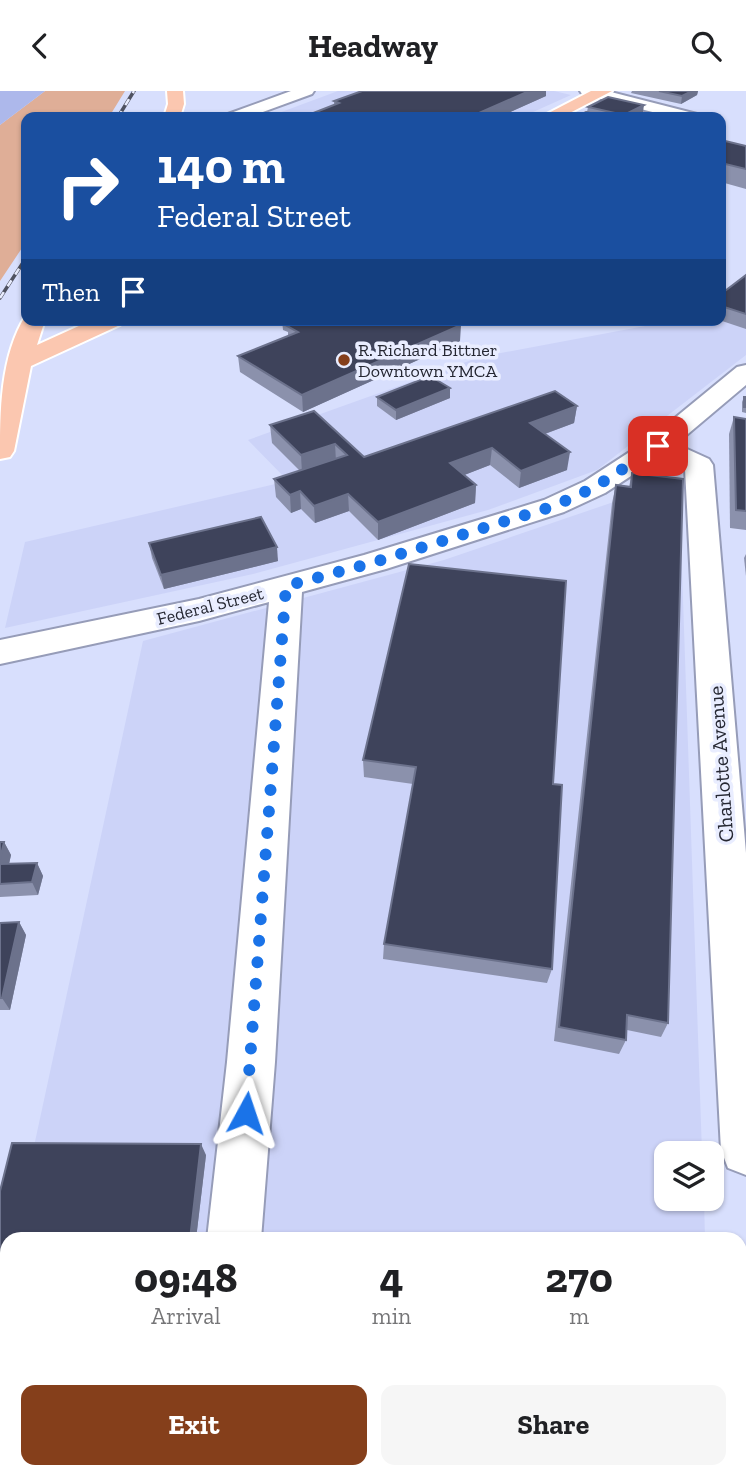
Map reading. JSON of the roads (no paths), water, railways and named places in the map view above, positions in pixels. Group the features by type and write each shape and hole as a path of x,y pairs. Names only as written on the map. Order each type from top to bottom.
{"main road":[{"path":"174,112 175,91"},
{"path":"559,112 597,92"},
{"path":"0,451 19,362 32,326"},
{"path":"19,362 99,326"}],"street":[{"path":"248,112 306,91"},
{"path":"597,92 672,112"},
{"name":"Federal Street","path":"0,652 199,610 375,562 554,506 595,487 658,446 746,372"},
{"name":"Charlotte Avenue","path":"658,446 699,465 746,1150"},
{"path":"235,1232 251,1062 286,586"}],"railway":[{"path":"121,112 134,91"},
{"path":"0,298 21,266"}],"place":[{"name":"R. Richard Bittner Downtown YMCA","path":"344,360"}]}
